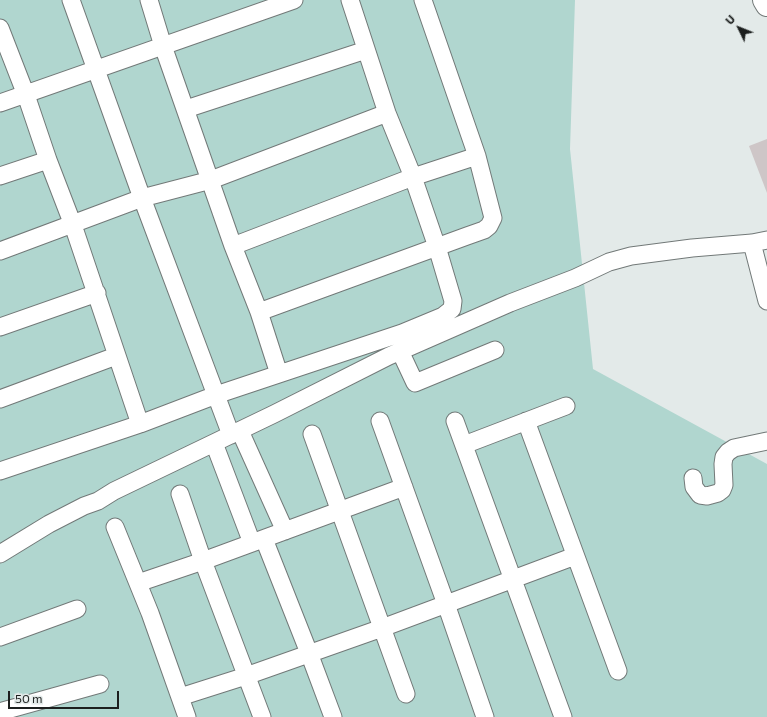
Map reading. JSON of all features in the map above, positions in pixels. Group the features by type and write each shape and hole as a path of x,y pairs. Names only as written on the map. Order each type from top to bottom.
{"main road":[{"path":"764,0 767,5"}],"street":[{"path":"71,0 142,198 216,395 285,531"},
{"path":"149,0 163,46 233,246 280,374"},
{"path":"0,103 294,0"},
{"path":"0,471 140,424 216,395 402,333 443,316 452,309 453,301 437,247 413,177 387,113 350,0"},
{"path":"258,312 484,230 489,226 493,218 477,156 423,0"},
{"path":"0,29 26,95 48,160 73,225 140,424"},
{"path":"186,109 366,50"},
{"path":"0,251 142,198 211,180 387,113"},
{"path":"233,246 413,177 477,156"},
{"path":"0,176 48,160"},
{"path":"0,554 56,520 84,506 98,501 114,491 236,433 400,351 510,303 552,288 609,262 631,256 759,241 767,301"},
{"path":"0,327 97,293"},
{"path":"400,351 415,383 495,350"},
{"path":"0,399 116,356"},
{"path":"464,446 566,406"},
{"path":"380,421 485,717"},
{"path":"455,421 563,717"},
{"path":"526,421 618,671"},
{"path":"312,434 406,694"},
{"path":"693,478 694,488 700,495 707,496 718,493 722,490 724,484 723,464 724,457 728,452 734,448 767,441"},
{"path":"214,443 309,653 333,717"},
{"path":"138,583 203,561 404,487"},
{"path":"180,494 203,561 262,717"},
{"path":"115,527 150,614 187,717"},
{"path":"180,697 246,676 382,628 575,556"},
{"path":"0,637 77,609"},
{"path":"3,711 100,684"}],"green space":[{"path":"0,0 575,0 570,149 593,369 767,464 767,717 0,717"}],"building":[{"path":"767,139 767,193 749,146"}]}
